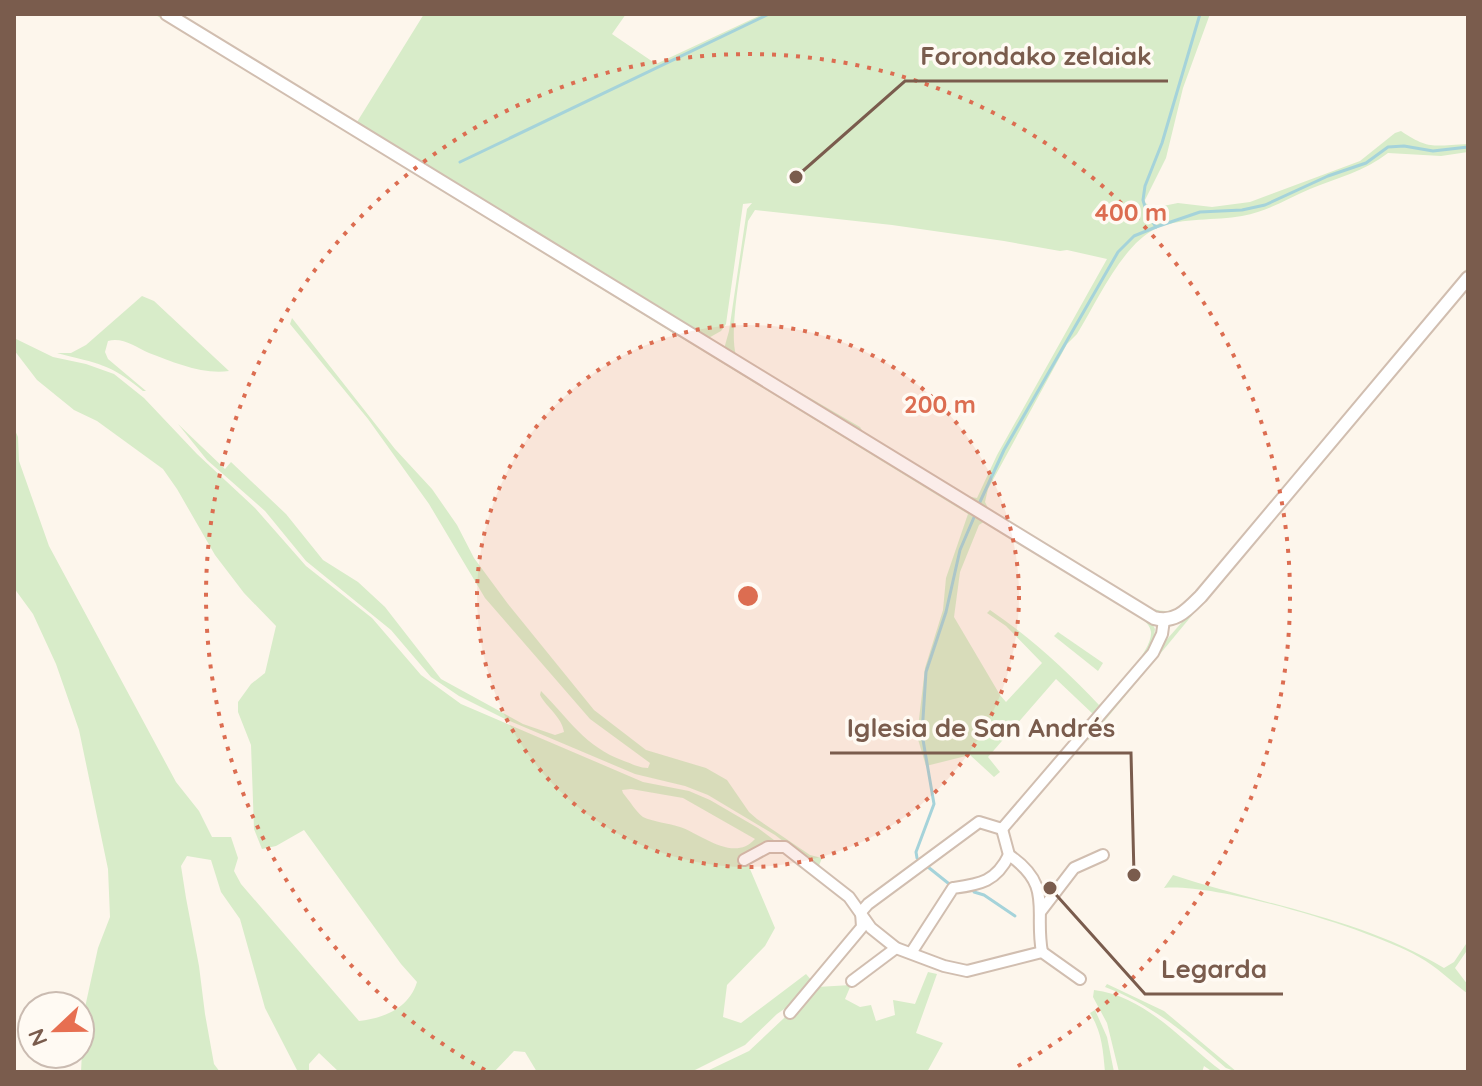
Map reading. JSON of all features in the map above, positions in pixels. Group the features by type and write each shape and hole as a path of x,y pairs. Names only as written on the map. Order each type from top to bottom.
{"street":[{"path":"167,14 1154,618 1173,619 1187,611 1201,596 1468,278"},
{"path":"1002,829 1153,653 1162,634 1164,620"},
{"path":"790,1013 862,927 861,912 868,904 979,822 1002,829"},
{"path":"911,953 953,888 983,884 1003,867 1009,855 1002,829"},
{"path":"744,860 768,847 785,847 849,897 871,928 896,948 944,966 967,971 1042,952"},
{"path":"1009,855 1023,864 1041,896 1039,933 1042,952 1080,979"},
{"path":"1041,911 1074,868 1103,855"},
{"path":"852,981 896,948"}],"green space":[{"path":"154,14 160,14 1152,623 1155,629 1153,647 1094,715 1056,679 988,757 1000,772 994,777 970,755 926,766 917,736 925,668 943,610 946,578 968,514","holes":["985,521 1140,617 1151,632 1146,649 1122,682 1099,705 1047,654 990,610 987,613 1006,626 1042,663 1006,702 954,617 960,572 979,525"]},
{"path":"174,14 181,14 357,122 424,14 626,14 612,34 656,64 763,14 1210,14 1183,88 1166,158 1144,202 1153,208 1178,203 1212,207 1250,202 1360,161 1401,131 1427,144 1468,144 1468,152 1441,156 1388,153 1360,169 1261,211 1232,218 1177,222 1157,228 1144,236 1122,260 1077,334 1067,344 988,489 985,502 990,512 1153,609 1172,610 1187,602 1173,612 1150,611 724,349 747,209 752,203 743,204 726,324 721,331 705,340","holes":["755,210 892,225 1107,259 997,455 977,498 965,496 863,432 860,427 736,355 734,328 738,290 748,221"]},
{"path":"1468,267 1468,274 1190,599"},
{"path":"142,296 154,301 229,371 188,367 124,341 108,341 105,352 108,359 146,391 143,391 103,366 57,353 71,353 86,345"},
{"path":"292,318 395,449 432,489 457,525 474,558 594,710 646,750 706,768 727,780 757,819 810,855 822,858 818,868 775,835 708,795 635,774 459,696 431,677 391,630 306,561 265,511 207,460 178,424 225,469 231,462 286,514 323,560 358,582 385,607 441,679 523,724 555,735 564,732 540,695 541,691 598,748 639,767 648,768 650,763 590,719 485,598 429,504 368,419 290,324"},
{"path":"14,338 53,357 114,374 144,398 197,454 255,508 306,566 372,618 421,675 461,704 643,782 689,791 710,800 778,843 747,862 775,928 765,946 727,985 723,1017 741,1023 806,974 813,982 800,998 777,1014 745,1045 691,1072 537,1072 525,1052 514,1051 494,1072 339,1072 319,1053 309,1064 309,1072 298,1072 265,1008 240,919 221,892 211,860 187,856 181,866 214,1064 220,1072 81,1072 96,1070 96,990 89,990 98,948 110,917 108,869 79,730 56,664 33,614 14,588 14,428 18,437 19,461 49,546 176,782 199,811 212,837 231,837 238,858 234,871 241,884 359,1021 395,1010 408,999 417,982 304,830 276,846 262,849 254,829 251,745 238,712 238,702 251,684 265,673 276,626 244,593 215,555 163,469 97,421 74,410 37,380 14,350","holes":["622,790 683,798 755,839 747,846 728,848 680,827 647,819 638,813"]},
{"path":"1251,544 1088,741 1090,733 1161,646"},
{"path":"1058,632 1103,663 1098,671 1054,636"},
{"path":"1173,875 1346,925 1412,951 1444,968 1454,962 1468,941 1468,949 1455,968 1468,985 1468,994 1438,969 1396,946 1331,922 1255,900 1188,888 1164,888"},
{"path":"928,972 937,974 916,1033 943,1043 927,1072 705,1072 749,1051 817,987 851,985 845,999 860,1007 871,1005 876,1021 895,1015 893,1000 915,1004"},
{"path":"1107,984 1164,1011 1237,1072 1226,1068 1154,1012 1105,987"},
{"path":"1094,990 1113,994 1148,1011 1223,1072 1213,1072 1204,1066 1202,1072 1119,1072 1107,1023 1093,997"},
{"path":"1095,1010 1107,1037 1114,1072 1105,1072 1103,1049 1090,1013"}],"waterway":[{"path":"460,162 769,14"},
{"path":"979,504 1004,450 1118,252 1134,236 1156,227 1147,214 1143,200 1145,186 1162,143 1200,14"},
{"path":"1156,227 1200,212 1242,210 1265,205 1328,176 1366,163 1388,147 1404,146 1433,151 1468,147"},
{"path":"917,858 916,852 934,804 922,734 926,672 946,612 960,550 975,515"},
{"path":"928,867 948,883"},
{"path":"974,892 984,895 1015,916"}],"place":[{"name":"Forondako zelaiak","path":"796,177"},
{"name":"Iglesia de San Andrés","path":"1134,875"},
{"name":"Legarda","path":"1050,888"}]}
